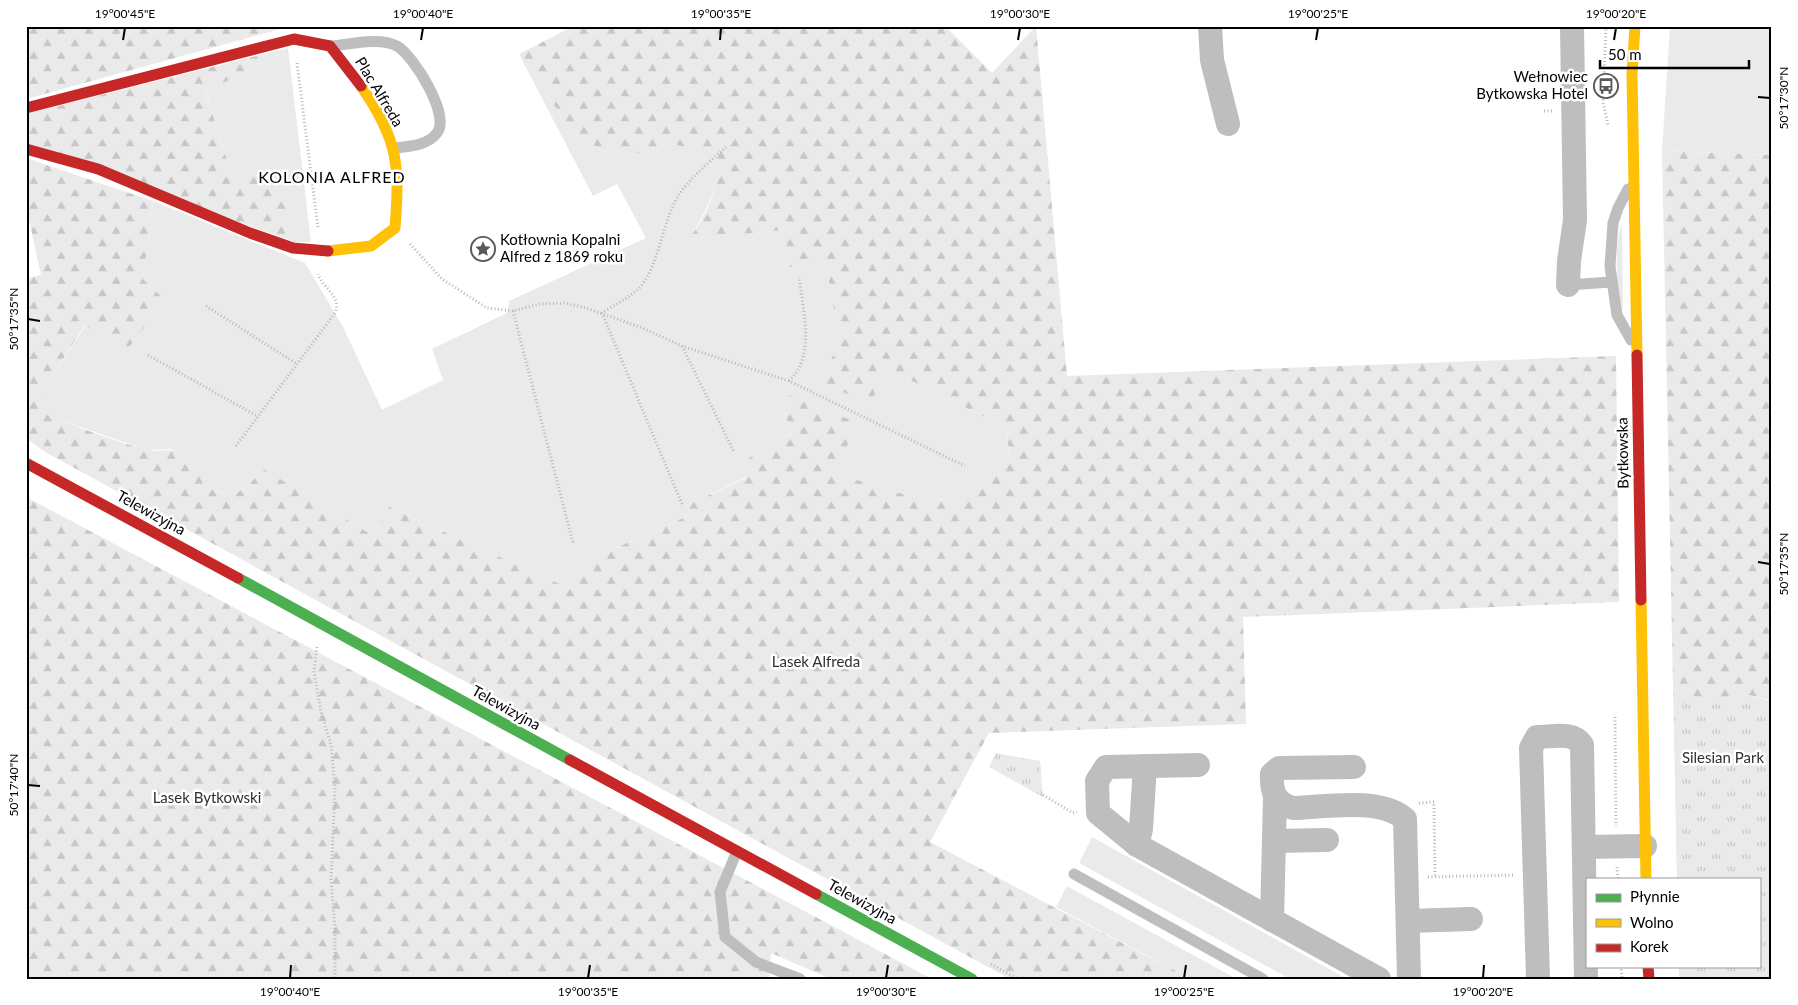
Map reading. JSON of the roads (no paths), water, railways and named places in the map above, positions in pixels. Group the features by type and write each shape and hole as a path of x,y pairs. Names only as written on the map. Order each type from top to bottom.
{"street":[{"path":"1210,26 1212,60 1228,124"},
{"path":"1568,285 1569,261 1575,220 1572,26"},
{"name":"Bytkowska","path":"1635,26 1632,74 1646,878"},
{"path":"26,108 297,33 330,46"},
{"name":"Plac Alfreda","path":"26,150 98,169 258,236 293,248 320,252 370,246 394,228 399,182 395,148 384,123 330,46"},
{"name":"Telewizyjna","path":"26,462 972,979"},
{"path":"1538,979 1531,748 1536,737 1571,736 1578,738 1582,745 1586,979"},
{"path":"1198,765 1106,767 1096,781 1098,813 1137,845 1378,979"},
{"path":"1137,845 1141,829 1145,766"},
{"path":"1272,920 1275,797 1272,786 1272,774 1279,768 1354,767"},
{"path":"1275,797 1282,805 1293,808 1375,806 1398,812 1405,819 1407,828 1409,979"},
{"path":"1274,841 1327,840"},
{"path":"1585,847 1645,846"},
{"path":"1408,921 1471,919"}],"lane":[{"path":"330,46 371,42 397,46 408,55 439,109 441,123 438,132 428,141 395,148"},
{"path":"1634,178 1618,208 1613,223 1610,257 1611,282 1617,315 1636,347"},
{"path":"1568,285 1611,282"},
{"path":"737,851 720,892 725,937 756,962 800,979"},
{"path":"1074,874 1263,979"}],"place":[{"name":"Wełnowiec Bytkowska Hotel","path":"1606,86"},
{"name":"Kotłownia Kopalni Alfred z 1869 roku","path":"483,249"}],"district":[{"name":"KOLONIA ALFRED","path":"332,177"}],"park label":[{"name":"Lasek Alfreda","path":"816,662"},
{"name":"Silesian Park","path":"1723,758"},
{"name":"Lasek Bytkowski","path":"207,798"}]}
